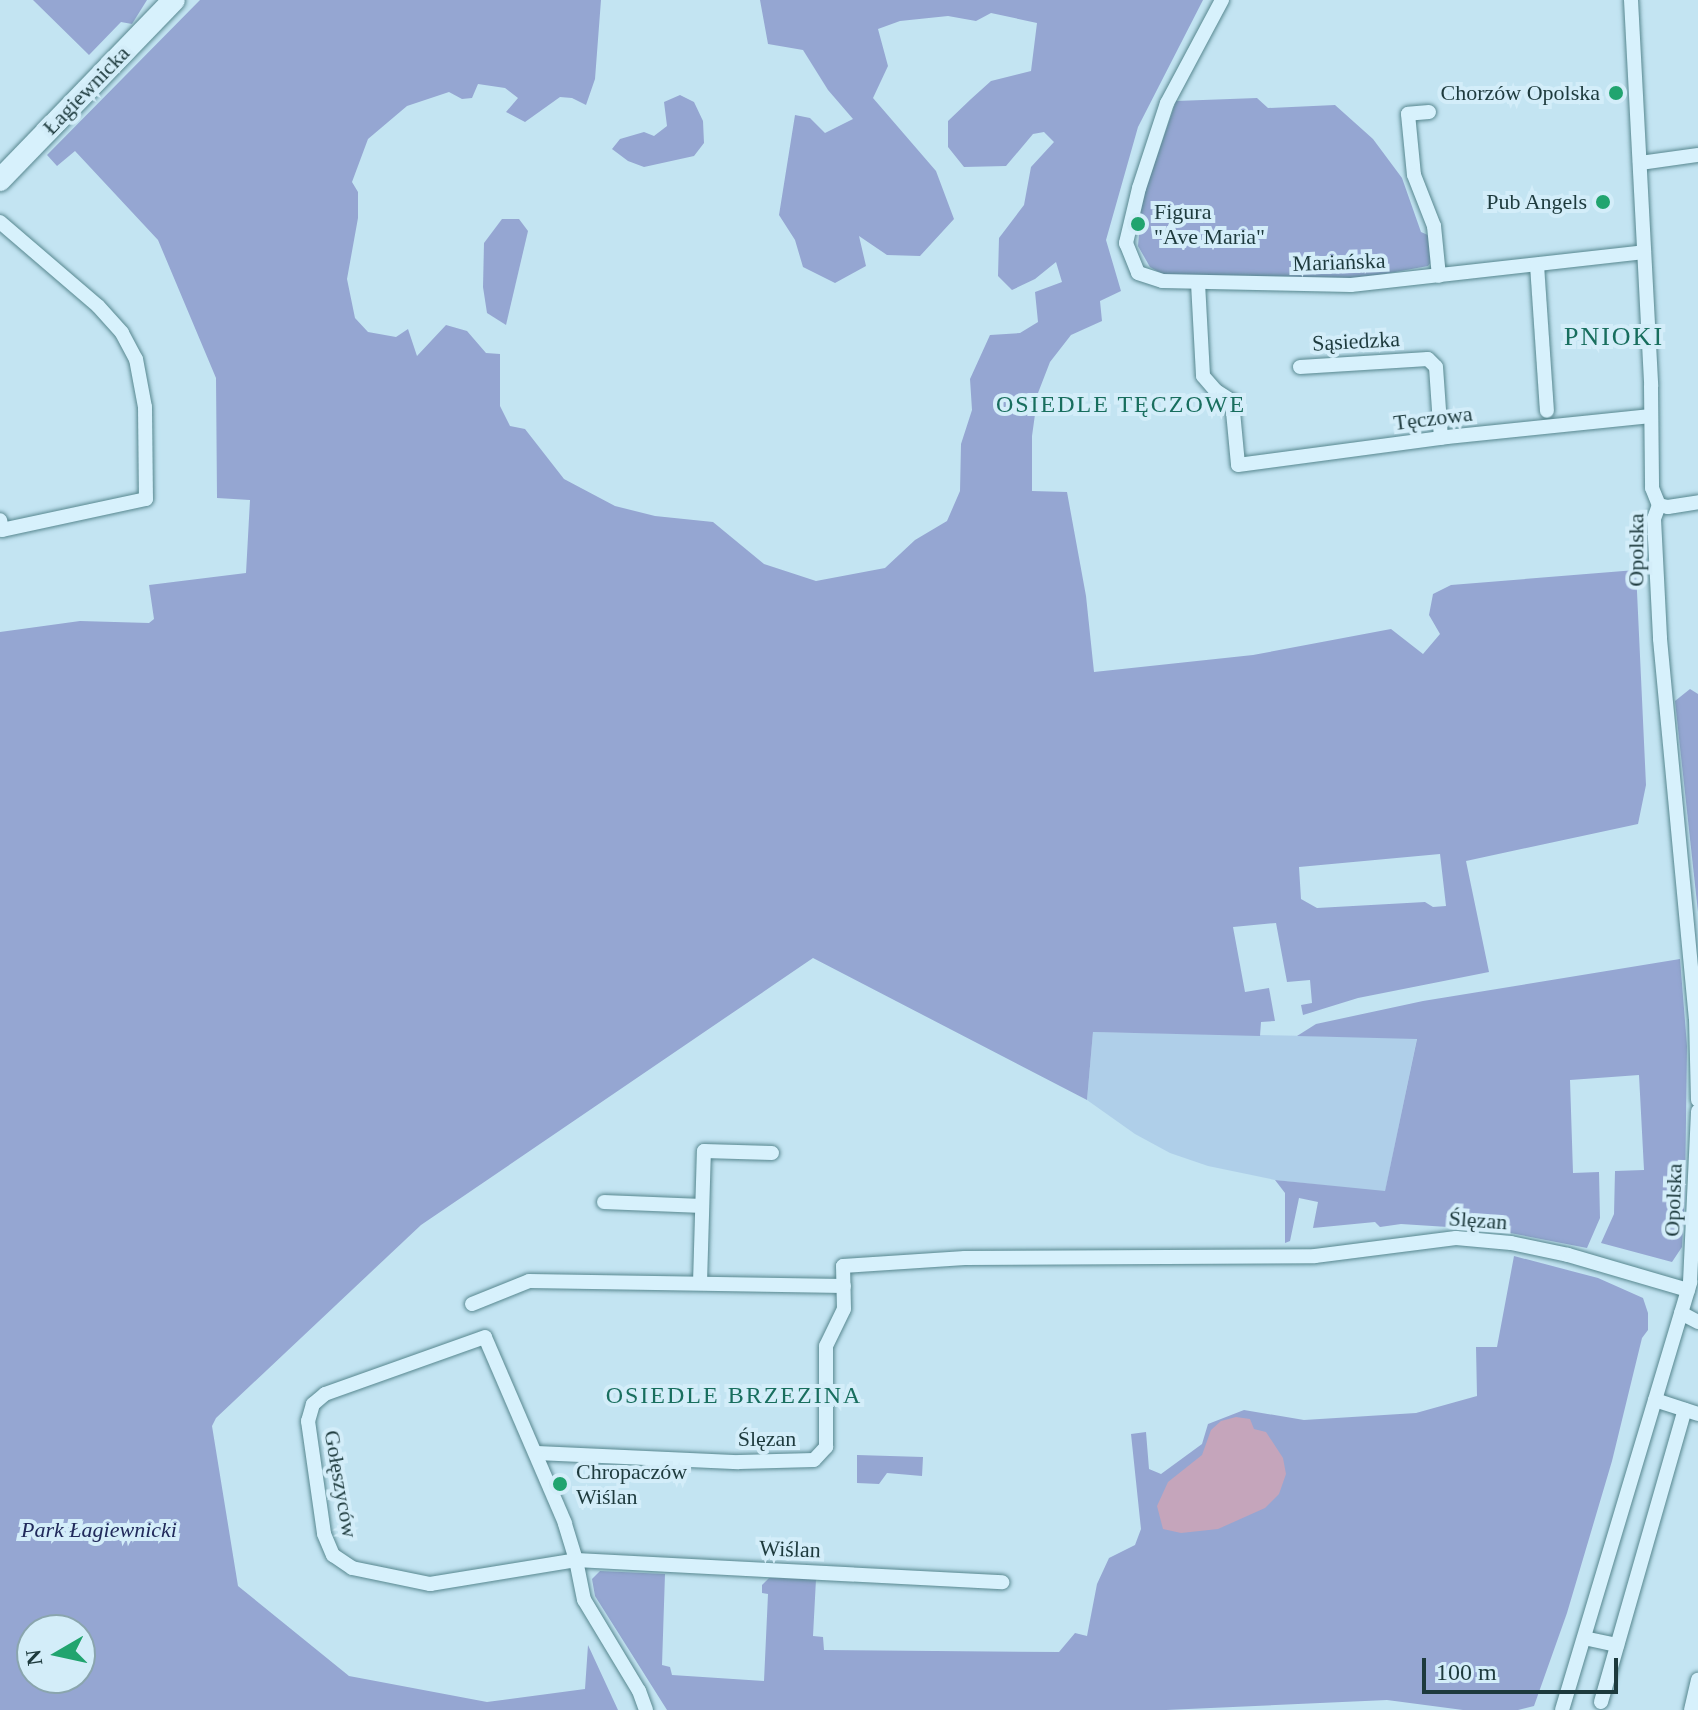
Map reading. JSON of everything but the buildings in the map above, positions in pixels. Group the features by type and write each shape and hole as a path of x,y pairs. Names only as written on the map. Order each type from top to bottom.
{"street":[{"name":"Łagiewnicka","path":"0,180 174,0"},
{"name":"Mariańska","path":"1222,0 1167,103 1135,200 1126,243 1138,273 1148,278 1198,283 1351,285 1644,252"},
{"name":"Opolska","path":"1631,0 1652,488 1659,505 1654,519 1660,639 1696,1018 1698,1100"},
{"path":"1429,112 1408,114 1414,175 1434,226 1439,276"},
{"path":"1640,163 1698,155"},
{"path":"0,222 98,306 122,333 136,359 145,407 146,499 2,530 0,520"},
{"path":"1537,265 1547,411"},
{"name":"Tęczowa","path":"1198,283 1203,376 1216,391 1232,401 1238,465 1441,438 1651,416"},
{"name":"Sąsiedzka","path":"1300,367 1428,359 1436,367 1441,438"},
{"path":"1659,505 1668,507 1698,502"},
{"name":"Opolska","path":"1688,1290 1693,1266 1698,1111"},
{"path":"700,1283 704,1151 772,1153"},
{"path":"604,1202 702,1206"},
{"name":"Ślęzan","path":"537,1453 739,1462 814,1460 826,1447 826,1346 844,1309 843,1266 965,1258 1315,1256 1456,1238 1511,1243 1568,1255 1688,1290"},
{"path":"472,1304 529,1281 844,1286"},
{"path":"1562,1710 1688,1290"},
{"path":"1681,1313 1698,1322"},
{"name":"Gołęszyców","path":"537,1453 485,1337 325,1394 313,1404 308,1421 328,1545 341,1563 430,1584 576,1560"},
{"path":"1601,1702 1691,1412 1655,1400"},
{"path":"537,1453 576,1560 584,1600 639,1691 646,1710"},
{"name":"Wiślan","path":"576,1560 1002,1582"},
{"path":"1584,1638 1617,1645"},
{"path":"1691,1710 1698,1680"}],"shaded area":[{"path":"1093,1032 1417,1038 1385,1192 1275,1180 1208,1166 1170,1153 1135,1134 1087,1100"},
{"path":"1236,1417 1250,1419 1254,1429 1266,1432 1283,1458 1286,1474 1279,1494 1265,1508 1218,1529 1181,1533 1163,1529 1157,1506 1168,1482 1202,1455 1211,1430 1221,1421"}],"green space":[{"path":"33,0 147,0 132,24 121,22 89,55"},
{"name":"Park Łagiewnicki","path":"200,0 601,0 595,79 586,105 572,98 560,97 525,122 506,112 518,98 505,88 478,84 472,98 462,99 449,92 407,106 368,139 352,182 358,192 358,218 347,279 355,318 368,332 396,337 408,329 417,356 446,325 467,331 486,353 500,354 500,406 510,426 525,429 564,479 615,506 655,516 713,522 764,564 816,581 885,568 915,540 947,521 960,491 961,444 972,410 970,379 990,335 1020,333 1038,322 1035,292 1062,282 1056,262 1035,279 1012,290 998,276 999,238 1024,205 1031,167 1054,142 1044,132 1033,134 1006,166 964,167 948,147 948,121 971,99 991,81 1031,71 1037,23 991,13 976,21 948,16 900,21 878,29 888,66 873,98 936,171 954,219 920,256 887,255 859,236 866,266 835,283 803,267 795,240 779,215 795,115 810,118 825,133 853,119 828,90 803,50 768,44 760,0 1203,0 1138,127 1106,240 1121,291 1100,301 1102,321 1071,335 1050,362 1038,393 1032,436 1032,491 1067,492 1086,596 1094,672 1253,655 1391,629 1423,654 1440,634 1429,615 1433,594 1451,585 1636,570 1646,785 1638,824 1466,861 1489,972 1358,998 1303,1015 1301,1005 1312,1003 1310,980 1287,982 1276,923 1233,927 1245,992 1269,988 1275,1021 1261,1022 1260,1036 1093,1032 1087,1100 813,958 421,1225 216,1418 212,1426 238,1586 349,1676 487,1702 585,1689 588,1645 618,1710 0,1710 0,632 80,621 149,623 154,619 149,585 246,573 250,500 217,498 216,378 158,240 75,151 57,166 47,155","holes":["1440,854 1446,906 1433,907 1425,902 1317,908 1301,899 1299,867"]},
{"path":"680,95 694,102 703,121 704,143 694,156 644,167 628,161 612,149 620,139 644,132 654,136 667,126 664,102"},
{"path":"1257,98 1268,108 1335,105 1373,139 1402,178 1421,232 1430,236 1432,261 1428,266 1357,279 1164,275 1150,267 1138,246 1142,200 1176,101"},
{"path":"502,219 519,219 528,231 506,325 487,313 483,287 484,243"},
{"path":"1690,689 1698,694 1698,912 1675,701"},
{"path":"1680,959 1687,1046 1685,1192 1682,1247 1672,1262 1601,1243 1614,1214 1615,1171 1644,1170 1639,1075 1570,1080 1573,1173 1599,1172 1600,1218 1587,1248 1495,1230 1401,1224 1380,1227 1375,1222 1313,1228 1318,1202 1299,1198 1290,1241 1285,1243 1285,1193 1275,1180 1385,1191 1417,1039 1297,1036 1316,1024 1423,1001"},
{"path":"1514,1256 1598,1278 1643,1298 1648,1313 1648,1330 1642,1338 1612,1461 1567,1613 1534,1706 1518,1710 1463,1710 1387,1700 1166,1710 667,1710 595,1596 592,1579 600,1571 665,1574 662,1665 670,1667 672,1675 764,1681 768,1594 762,1593 762,1585 769,1578 816,1579 813,1636 823,1637 824,1650 1059,1652 1075,1633 1087,1636 1097,1584 1109,1558 1135,1545 1141,1529 1131,1434 1146,1432 1149,1469 1161,1474 1202,1444 1208,1424 1244,1410 1304,1420 1416,1413 1477,1396 1476,1347 1497,1347"},
{"path":"857,1455 923,1457 922,1476 887,1473 879,1484 857,1483"}],"place":[{"name":"Chorzów Opolska","path":"1616,93"},
{"name":"Pub Angels","path":"1603,202"},
{"name":"Figura \"Ave Maria\"","path":"1138,224"},
{"name":"Chropaczów Wiślan","path":"560,1484"}],"district":[{"name":"PNIOKI","path":"1614,337"},
{"name":"OSIEDLE TĘCZOWE","path":"1121,405"},
{"name":"OSIEDLE BRZEZINA","path":"734,1396"}]}
